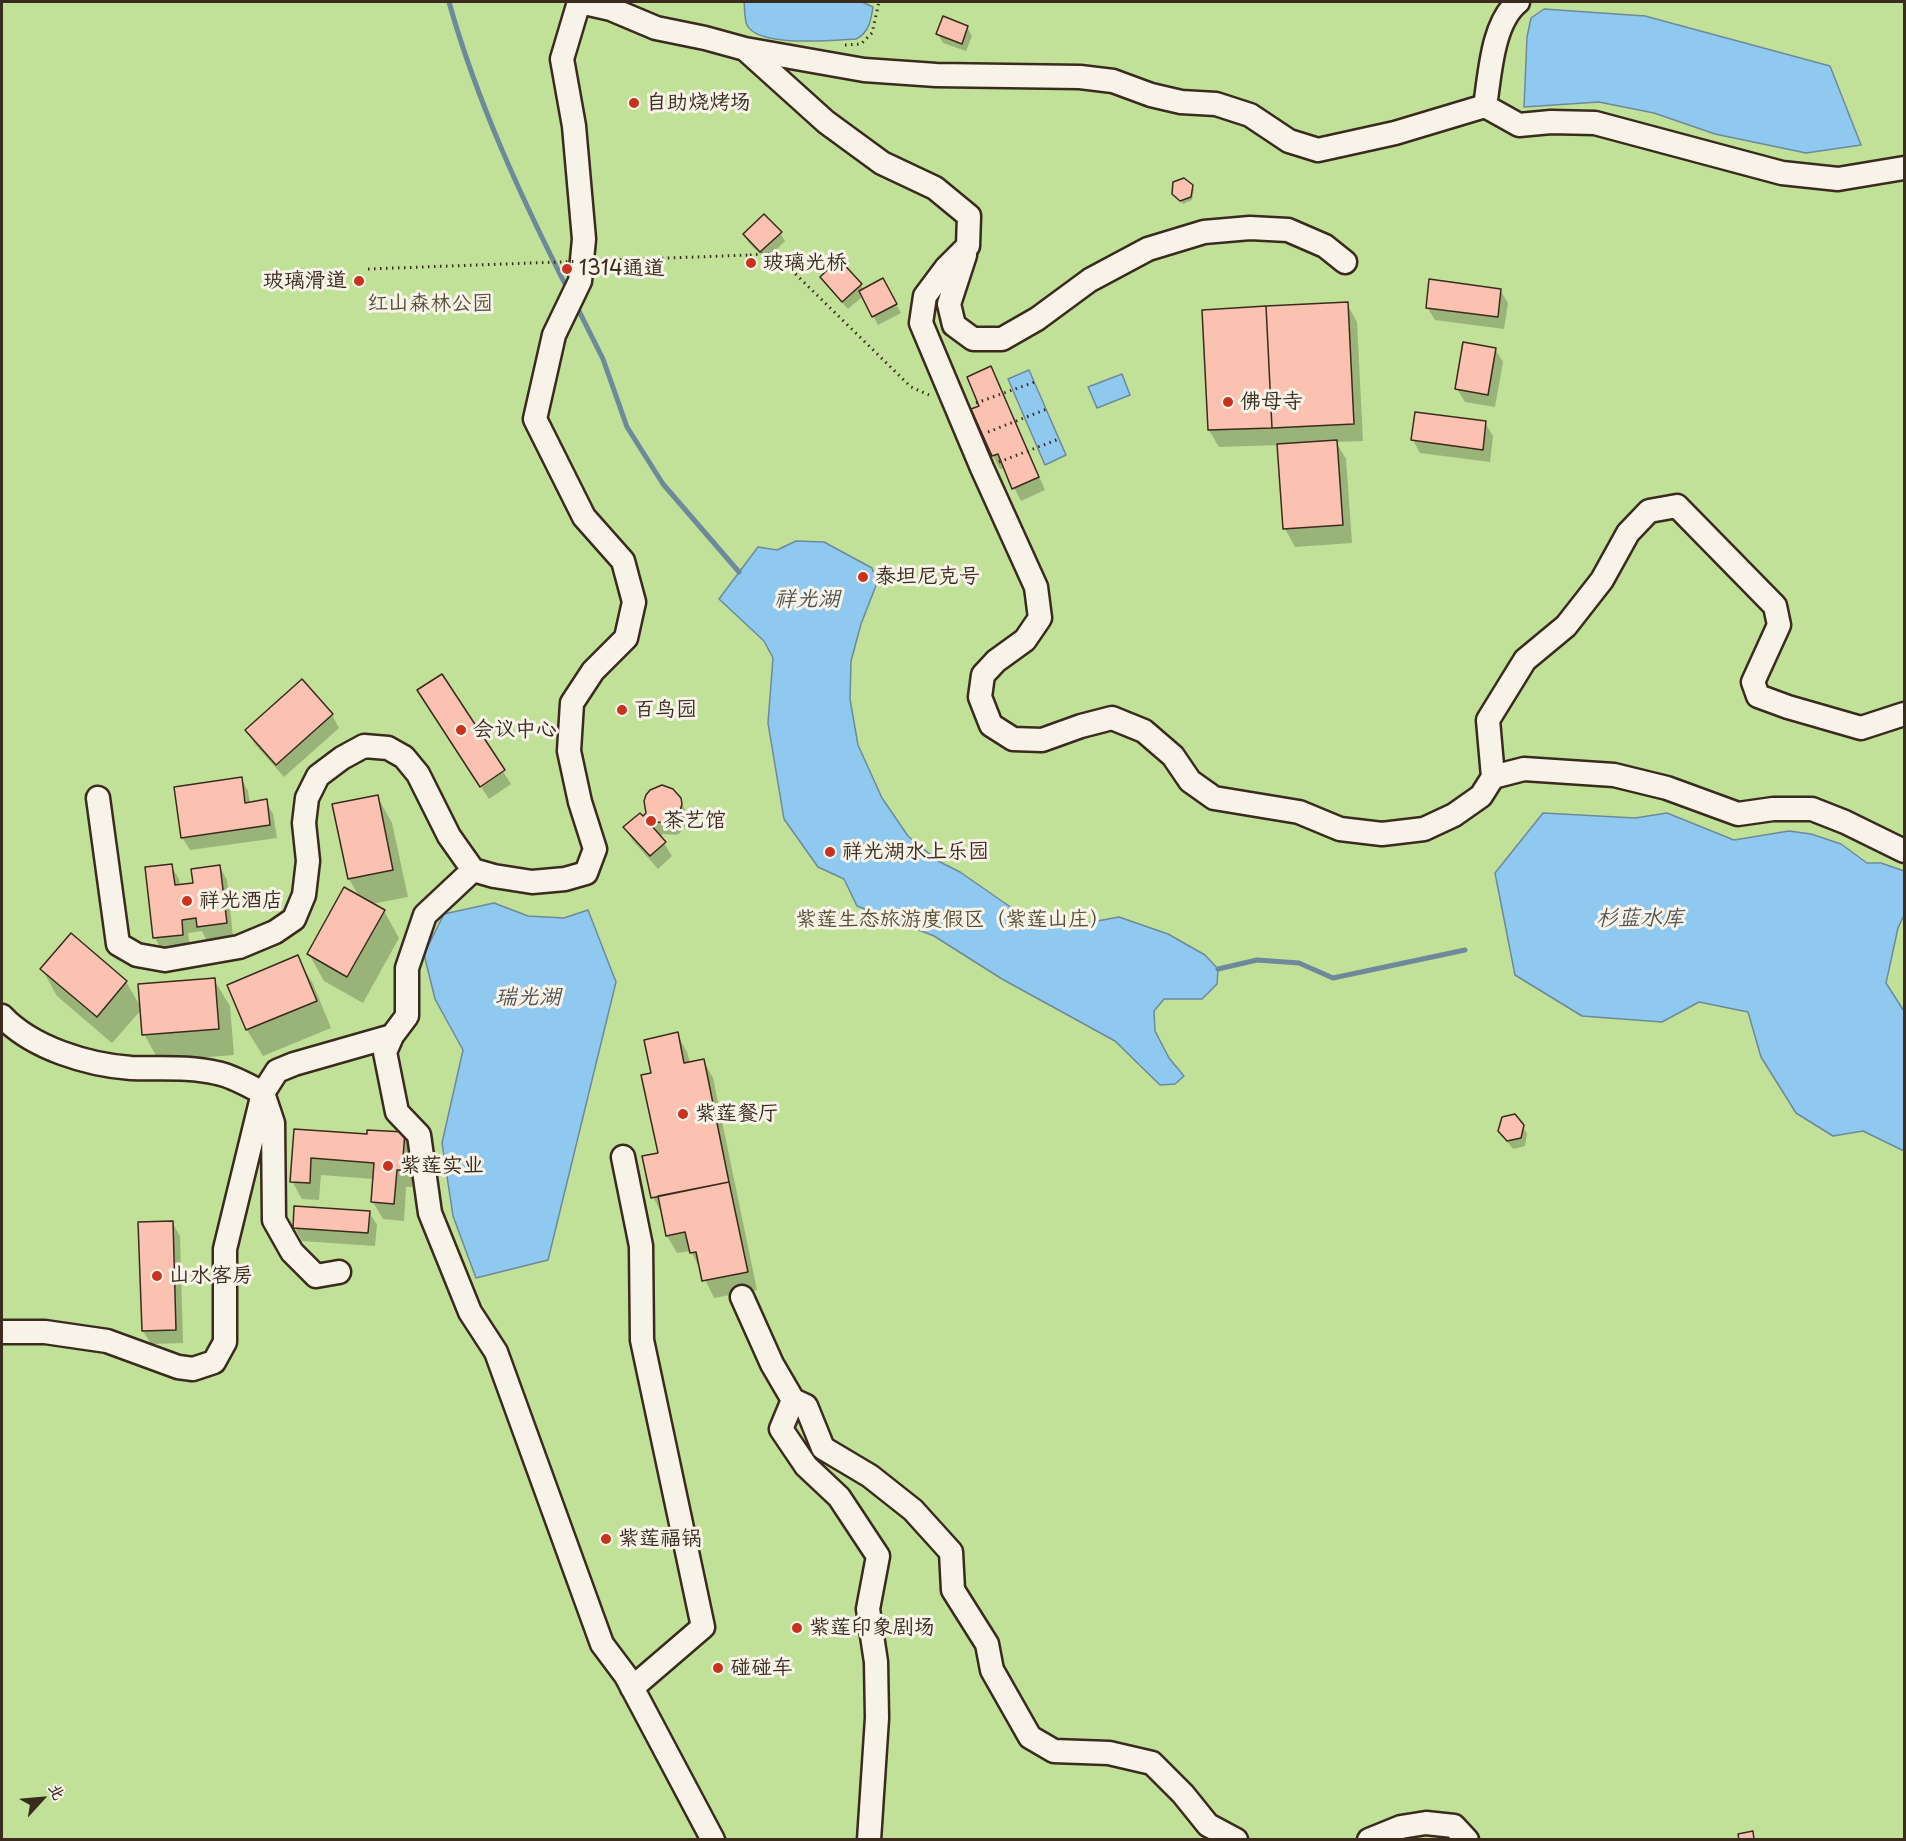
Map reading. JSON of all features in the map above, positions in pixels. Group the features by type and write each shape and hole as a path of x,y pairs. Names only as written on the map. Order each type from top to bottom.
{"street":[{"path":"98,798 118,944 137,956 165,960 239,946 275,932 294,919 304,895 308,861 304,823 307,798 318,776 342,758 364,746 388,748 404,757 418,774 449,836 473,870 532,882 565,879 586,873 595,849 580,802 569,751 572,703 593,671 626,638 634,602 623,561 584,518 535,419 554,335 580,281 584,239 574,126 562,59 579,2 611,9 656,28 745,49 864,70 936,75 1080,77 1113,81 1151,95 1181,102 1216,104 1250,115 1289,141 1318,150 1395,133 1485,106 1519,125 1551,122 1595,123 1782,173 1838,178 1905,168"},
{"path":"1485,106 1498,32 1511,7 1518,2"},
{"path":"745,49 826,122 882,163 935,188 969,216 968,246 949,304 954,325 973,339 1002,339 1037,319 1089,280 1148,249 1204,232 1250,228 1288,230 1325,246 1345,262"},
{"path":"968,246 946,268 925,296 921,323 982,468 1036,587 1040,618 1025,640 996,661 983,675 980,697 992,725 1013,739 1042,740 1112,717 1144,730 1173,756 1190,782 1214,798 1299,812 1340,829 1382,834 1424,829 1455,815 1481,796 1493,777 1488,720 1525,660 1566,626 1602,580 1628,533 1649,511 1677,506 1775,606 1779,625 1753,682 1758,696 1861,728 1905,714"},
{"path":"1493,777 1524,769 1614,776 1667,788 1738,814 1773,809 1812,809 1905,851"},
{"path":"473,870 425,915 407,968 407,1016 385,1052 397,1112 419,1135 430,1213 470,1312 496,1352 602,1644 632,1688 713,1839"},
{"path":"2,1016 32,1039 65,1055 100,1065 132,1068 184,1068 220,1073 263,1093 273,1123 274,1220 292,1252 316,1276 339,1272"},
{"path":"2,1332 45,1332 107,1341 178,1367 193,1369 214,1362 225,1342 225,1249 263,1093 277,1071 393,1036"},
{"path":"623,1157 641,1246 642,1340 703,1627 632,1688"},
{"path":"742,1297 772,1364 793,1400 806,1406 823,1448 870,1476 913,1510 951,1552 953,1590 987,1644 992,1670 1030,1737 1054,1751 1108,1753 1152,1763 1183,1794 1208,1825 1236,1839"},
{"path":"793,1400 780,1429 806,1466 838,1497 878,1556 868,1609 876,1662 877,1718 869,1839"},
{"path":"1369,1839 1401,1827 1426,1823 1454,1826 1467,1839"}],"path":[{"path":"842,45 861,44 872,33 879,2"},
{"path":"368,269 774,253 911,387 957,409 1035,382"},
{"path":"970,440 1047,409"},
{"path":"982,468 1059,439"}],"green space":[{"name":"紫莲生态旅游度假区（紫莲山庄）","path":"2,2 1904,2 1904,1839 2,1840"}],"water":[{"path":"744,2 862,2 873,7 867,30 856,39 798,41 766,37 754,32 746,23"},
{"path":"1544,9 1645,16 1830,66 1861,145 1806,153 1715,134 1654,113 1599,102 1524,107 1527,37 1531,18"},
{"path":"1029,370 1066,455 1045,465 1008,379"},
{"path":"1122,374 1130,395 1097,408 1088,387"},
{"name":"祥光湖","path":"796,541 824,542 872,568 877,583 861,624 851,661 850,699 858,745 882,798 908,836 938,861 960,872 1032,922 1075,925 1119,917 1168,934 1205,955 1218,969 1217,984 1202,999 1164,999 1154,1011 1155,1031 1169,1058 1184,1076 1175,1084 1160,1085 1115,1041 1002,979 934,936 857,906 844,879 818,867 784,819 768,723 773,658 764,641 719,599 758,547 777,550"},
{"name":"杉蓝水库","path":"1543,813 1635,818 1667,813 1734,840 1789,831 1811,834 1841,844 1867,863 1881,863 1904,871 1904,915 1898,928 1886,983 1904,1011 1904,1151 1863,1131 1833,1136 1796,1113 1761,1057 1748,1012 1699,1002 1662,1022 1582,1016 1515,975 1495,873"},
{"name":"瑞光湖","path":"494,903 528,916 564,918 588,910 616,982 548,1260 476,1278 453,1216 442,1143 463,1050 435,999 424,954 444,914"}],"building":[{"path":"943,16 968,26 962,44 936,34"},
{"path":"1184,178 1193,185 1191,197 1180,201 1172,194 1173,182"},
{"path":"764,214 782,232 760,252 743,234"},
{"path":"839,259 862,284 842,302 820,277"},
{"path":"883,278 897,304 872,317 859,291"},
{"path":"1429,279 1501,289 1498,317 1426,308"},
{"path":"1348,302 1354,424 1272,428 1266,306"},
{"path":"1266,306 1272,428 1208,430 1202,310"},
{"path":"1463,342 1496,348 1488,395 1455,389"},
{"path":"991,366 1039,477 1012,489 998,454 992,456 971,409 979,406 967,377"},
{"path":"1415,412 1486,421 1483,450 1411,440"},
{"path":"1337,440 1343,525 1283,529 1277,444"},
{"name":"会议中心","path":"442,674 505,770 480,787 417,690"},
{"path":"302,679 333,714 276,765 245,730"},
{"name":"祥光酒店","path":"242,777 245,803 267,799 270,825 181,838 174,787"},
{"name":"茶艺馆","path":"662,785 673,789 681,798 682,804 673,820 668,823 655,822 651,825 666,842 650,856 623,827 640,813 643,816 646,813 644,801 646,795 650,790"},
{"path":"378,795 393,870 348,879 332,804"},
{"name":"祥光酒店","path":"172,864 175,885 193,883 191,869 220,865 227,923 197,927 196,918 182,920 183,935 153,938 145,867"},
{"path":"344,887 385,910 347,977 307,954"},
{"path":"71,933 127,981 97,1017 40,969"},
{"path":"298,955 317,1001 246,1030 227,985"},
{"path":"215,978 219,1029 142,1035 138,984"},
{"name":"紫莲餐厅","path":"678,1032 684,1063 704,1059 729,1182 651,1198 642,1156 658,1153 641,1075 651,1073 644,1040"},
{"path":"1515,1114 1524,1125 1521,1138 1507,1141 1498,1131 1502,1117"},
{"name":"紫莲实业","path":"294,1129 367,1134 367,1130 405,1132 402,1170 397,1170 394,1204 371,1202 374,1163 311,1158 310,1183 290,1182"},
{"path":"729,1182 748,1272 702,1281 696,1252 690,1253 685,1232 666,1236 658,1196"},
{"path":"294,1206 370,1211 368,1233 293,1228"},
{"name":"山水客房","path":"173,1221 176,1330 142,1331 138,1222"},
{"path":"1753,1831 1754,1840 1739,1840 1738,1834"}],"waterway":[{"path":"449,2 473,76 502,150 569,292"},
{"path":"576,305 603,359 627,427 663,484 739,572"},
{"path":"1218,969 1257,960 1299,963 1333,978 1465,950"}],"place":[{"name":"自助烧烤场","path":"634,103"},
{"name":"玻璃光桥","path":"751,263"},
{"name":"1314通道","path":"567,269"},
{"name":"玻璃滑道","path":"359,281"},
{"name":"佛母寺","path":"1228,402"},
{"name":"泰坦尼克号","path":"863,577"},
{"name":"百鸟园","path":"622,710"},
{"name":"会议中心","path":"461,730"},
{"name":"茶艺馆","path":"651,821"},
{"name":"祥光湖水上乐园","path":"830,852"},
{"name":"祥光酒店","path":"187,901"},
{"name":"紫莲餐厅","path":"683,1114"},
{"name":"紫莲实业","path":"388,1166"},
{"name":"山水客房","path":"157,1276"},
{"name":"紫莲福锅","path":"606,1539"},
{"name":"紫莲印象剧场","path":"797,1628"},
{"name":"碰碰车","path":"718,1668"}],"park label":[{"name":"红山森林公园","path":"430,304"}]}
